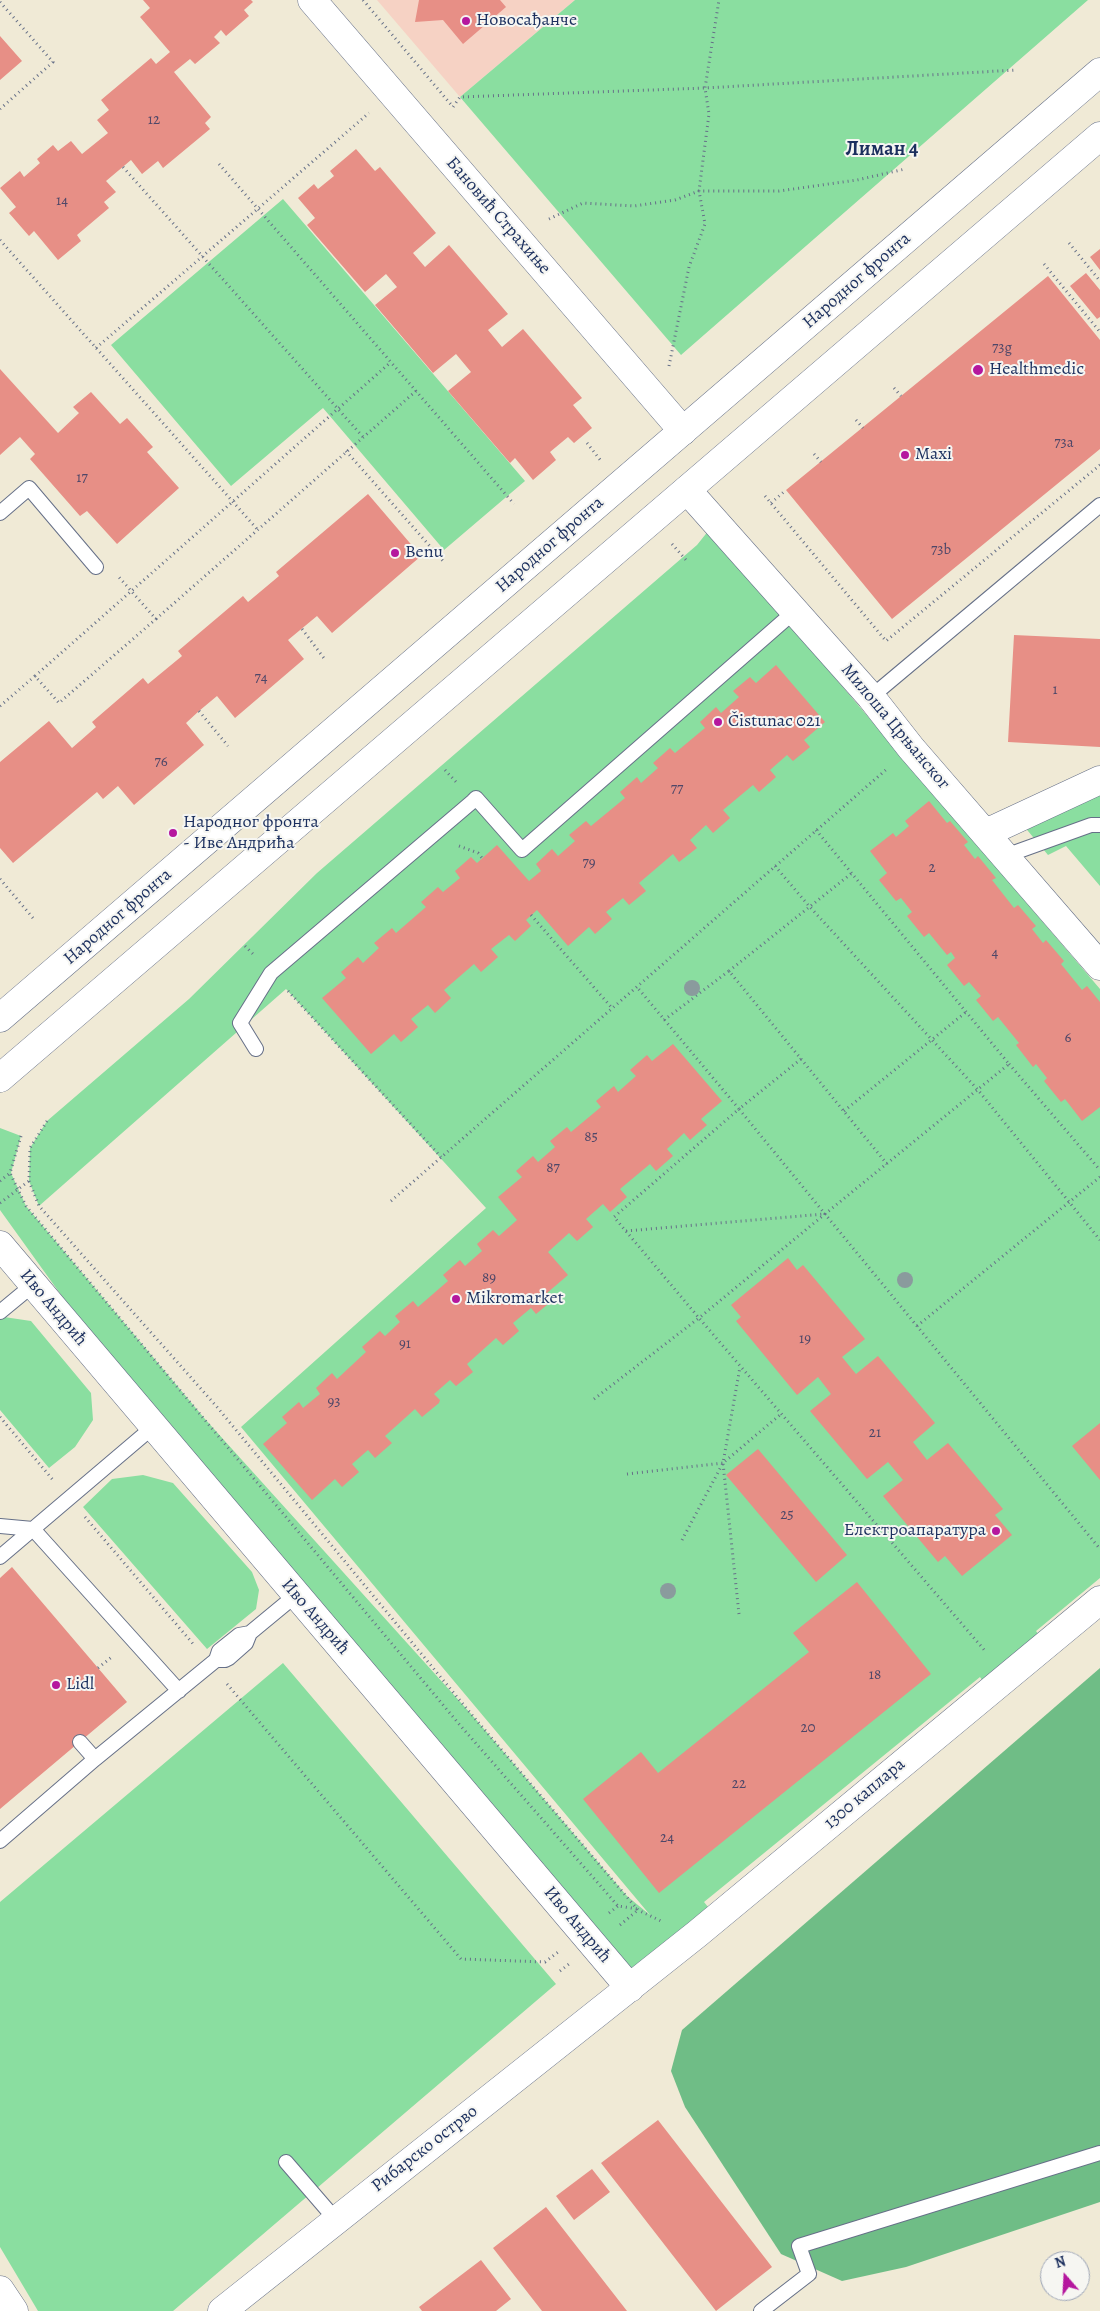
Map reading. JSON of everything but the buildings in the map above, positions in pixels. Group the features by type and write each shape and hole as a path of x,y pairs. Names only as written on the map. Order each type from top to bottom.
{"street":[{"name":"Бановић Страхиње","path":"312,0 683,431"},
{"name":"Народног фронта","path":"0,1018 1100,72"},
{"path":"0,1078 1100,136"},
{"name":"Милоша Црњанског","path":"687,490 871,697 911,748 1100,966"},
{"path":"986,833 1100,780"},
{"name":"Иво Андрић","path":"0,1245 630,1988"},
{"name":"1300 каплара","path":"630,1988 1100,1600"},
{"name":"Рибарско острво","path":"222,2311 630,1988"},
{"path":"0,2290 14,2311"}],"lane":[{"path":"0,513 29,488 96,567"},
{"path":"871,697 1100,505"},
{"path":"256,1049 240,1023 271,973 476,798 522,850 795,611"},
{"path":"1005,856 1091,825 1100,825"},
{"path":"0,1312 34,1284"},
{"path":"0,1557 153,1427"},
{"path":"0,1526 33,1529 179,1691"},
{"path":"0,1840 95,1759 213,1663 219,1652 239,1634 250,1633 296,1595"},
{"path":"80,1742 95,1759"},
{"path":"761,2311 809,2274 799,2246 1100,2153"},
{"path":"286,2162 336,2220"}],"path":[{"path":"363,0 452,107 460,98 705,88 1016,70"},
{"path":"668,374 689,267 705,224 699,191 709,114 705,88 719,0"},
{"path":"0,2 53,62 0,109"},
{"path":"96,348 374,108"},
{"path":"219,164 514,504"},
{"path":"123,167 363,437"},
{"path":"549,219 583,204 634,206 675,200 699,191 779,191 857,180 905,169"},
{"path":"0,240 258,530"},
{"path":"1069,243 1100,281"},
{"path":"1044,264 1100,332"},
{"path":"0,706 391,362"},
{"path":"894,388 901,396"},
{"path":"35,676 58,703 156,620 416,391"},
{"path":"856,420 863,428"},
{"path":"346,452 443,561"},
{"path":"814,454 821,462"},
{"path":"765,496 886,641 1100,465"},
{"path":"770,503 786,490"},
{"path":"115,572 156,620"},
{"path":"302,629 326,661"},
{"path":"199,711 228,746"},
{"path":"391,1201 911,748"},
{"path":"816,830 1009,1064 1100,1170"},
{"path":"478,853 482,858"},
{"path":"775,866 809,906 978,1090 1100,1240"},
{"path":"664,1020 852,873"},
{"path":"0,879 33,918"},
{"path":"531,915 612,1008"},
{"path":"244,946 441,1157"},
{"path":"729,971 888,1164"},
{"path":"636,987 1100,1549"},
{"path":"844,1111 966,1012"},
{"path":"801,1059 614,1217 1007,1676"},
{"path":"594,1399 699,1318 1009,1064"},
{"path":"47,1121 30,1148 29,1181 39,1206 217,1407 638,1910"},
{"path":"0,1181 10,1173 21,1136"},
{"path":"10,1173 26,1206 459,1724 618,1906 638,1910 665,1922"},
{"path":"917,1326 1100,1177"},
{"path":"0,1203 29,1181"},
{"path":"626,1231 825,1214"},
{"path":"739,1614 723,1463 740,1366"},
{"path":"682,1540 723,1463 781,1414"},
{"path":"0,1417 213,1663 461,1959 545,1962 561,1950"},
{"path":"627,1474 723,1463"}],"shaded area":[{"path":"377,0 575,0 460,97"}],"green space":[{"path":"575,0 1088,0 681,355 460,97"},
{"path":"283,199 525,481 444,550 323,408 231,486 111,345"},
{"path":"709,530 1100,989 1100,1578 1036,1631 1046,1644 989,1690 980,1677 704,1902 717,1918 630,1988 171,1448 0,1210 0,1128 21,1136 11,1173 26,1206 205,1419 472,1715 627,1896 650,1915 241,1427 486,1208 286,989 39,1206 29,1181 30,1148 47,1121 189,999 317,873 697,545"},
{"path":"1100,783 1100,886 1066,846 1048,855 1018,819"},
{"path":"4,1317 31,1321 91,1393 93,1420 75,1447 49,1468 0,1410 0,1320"},
{"path":"143,1475 173,1483 252,1572 259,1590 256,1609 207,1649 83,1507 112,1479"},
{"path":"283,1663 556,1984 173,2311 38,2311 0,2247 0,1902"},
{"path":"1100,1668 1100,2202 906,2267 842,2281 781,2254 685,2107 671,2071 682,2030"}],"place":[{"name":"Новосађанче","path":"466,21"},
{"name":"Healthmedic","path":"978,370"},
{"name":"Maxi","path":"905,455"},
{"name":"Benu","path":"395,553"},
{"name":"Čistunac 021","path":"718,722"},
{"name":"Народног фронта - Иве Андрића","path":"173,833"},
{"name":"Mikromarket","path":"456,1299"},
{"name":"Електроапаратура","path":"996,1531"},
{"name":"Lidl","path":"56,1685"}],"district":[{"name":"Лиман 4","path":"882,150"}]}
